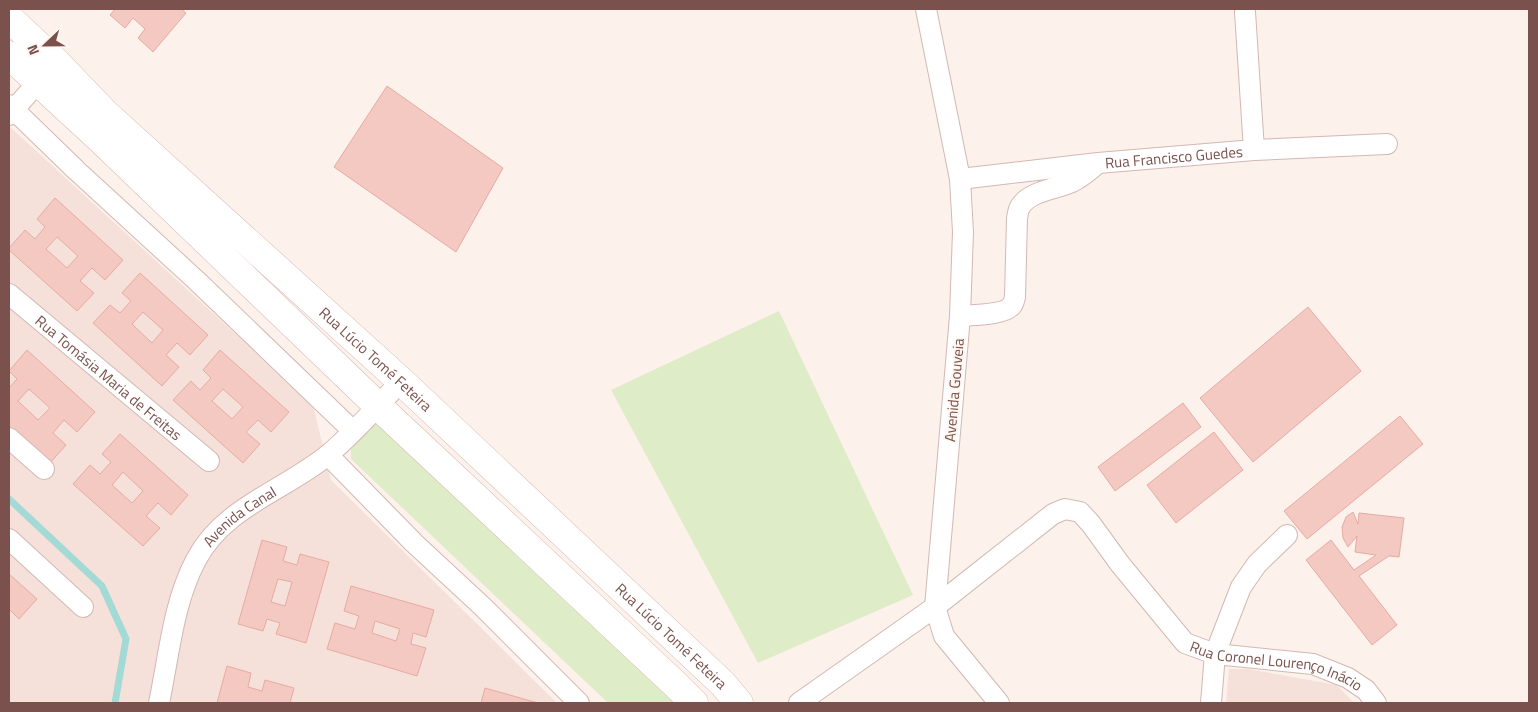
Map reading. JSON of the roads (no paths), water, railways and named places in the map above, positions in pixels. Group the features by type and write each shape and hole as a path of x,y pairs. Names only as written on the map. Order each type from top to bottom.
{"main road":[{"name":"Rua Lúcio Tomé Feteira","path":"9,18 56,62 106,114 401,381 723,684 739,703"},
{"name":"Rua Lúcio Tomé Feteira","path":"9,55 694,703"}],"street":[{"name":"Avenida Gouveia","path":"926,9 960,178 963,232 960,316 935,607"},
{"path":"1245,12 1254,150"},
{"path":"56,62 10,110 197,281 353,431"},
{"name":"Rua Francisco Guedes","path":"960,178 1098,163 1254,150 1387,144"},
{"path":"960,316 992,313 1006,310 1012,306 1015,297 1017,218 1020,207 1026,200 1072,182 1088,173 1098,163"},
{"name":"Rua Tomásia Maria de Freitas","path":"9,294 209,462"},
{"name":"Avenida Canal","path":"159,703 179,605 196,560 213,535 232,517 328,455 401,381"},
{"path":"9,438 44,469"},
{"path":"328,455 414,543 483,607 579,703"},
{"name":"Rua Coronel Lourenço Inácio","path":"935,607 1053,514 1065,509 1080,512 1185,643 1215,654 1313,664 1348,678 1366,690 1376,703"},
{"path":"1211,703 1215,654 1241,587 1257,564 1287,535"},
{"path":"9,539 84,607"},
{"path":"799,703 935,607 944,636 999,703"}],"waterway":[{"path":"9,499 102,586 126,639 115,703"}]}
